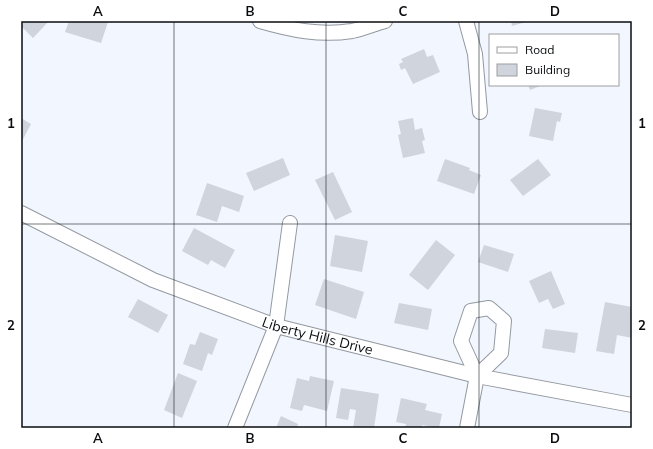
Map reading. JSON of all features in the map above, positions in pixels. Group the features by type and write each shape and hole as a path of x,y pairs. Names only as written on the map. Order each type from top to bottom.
{"street":[{"path":"260,21 289,29 321,34 353,31 385,21"},
{"path":"466,21 475,54 480,112"},
{"name":"Liberty Hills Drive","path":"21,213 153,280 276,326 477,376 632,405"},
{"path":"235,428 276,326 290,223"},
{"path":"467,428 477,376"}],"building":[{"path":"21,21 49,21 33,38 21,26"},
{"path":"69,21 108,22 101,43 65,32"},
{"path":"511,21 529,21 512,26"},
{"path":"424,49 427,57 433,55 440,72 413,84 405,68 401,70 399,64 403,62 401,59"},
{"path":"528,86 540,86 530,90"},
{"path":"535,108 562,113 560,122 557,121 553,141 529,136"},
{"path":"21,118 31,124 21,143"},
{"path":"413,118 415,130 422,128 425,140 422,141 425,153 403,158 398,135 401,134 398,121"},
{"path":"283,158 290,175 254,191 246,173"},
{"path":"445,159 470,168 469,170 481,175 474,194 437,181"},
{"path":"538,159 551,175 523,196 510,180"},
{"path":"333,172 352,212 335,220 315,180"},
{"path":"207,183 244,196 239,212 222,206 217,222 196,215"},
{"path":"194,228 235,250 225,268 211,260 208,265 182,251"},
{"path":"335,235 368,241 362,272 330,266"},
{"path":"436,240 455,255 428,290 409,275"},
{"path":"484,245 514,254 508,272 478,262"},
{"path":"551,271 565,304 553,309 548,299 539,303 529,281"},
{"path":"324,279 364,292 356,319 315,305"},
{"path":"138,299 168,315 158,333 128,317"},
{"path":"605,302 632,307 632,338 617,335 614,354 596,351"},
{"path":"399,303 432,309 428,330 394,323"},
{"path":"545,329 578,333 575,353 542,348"},
{"path":"200,332 218,339 212,355 208,353 202,371 183,364 190,344 195,345"},
{"path":"178,373 197,381 182,418 164,410"},
{"path":"310,376 334,381 327,411 304,405 302,411 290,408 297,378 309,381"},
{"path":"341,388 379,394 374,428 353,428 356,410 350,409 348,420 336,418"},
{"path":"401,398 427,404 425,410 442,414 439,428 422,425 422,428 405,428 406,424 396,422"},
{"path":"281,416 298,424 297,428 276,428"}]}
